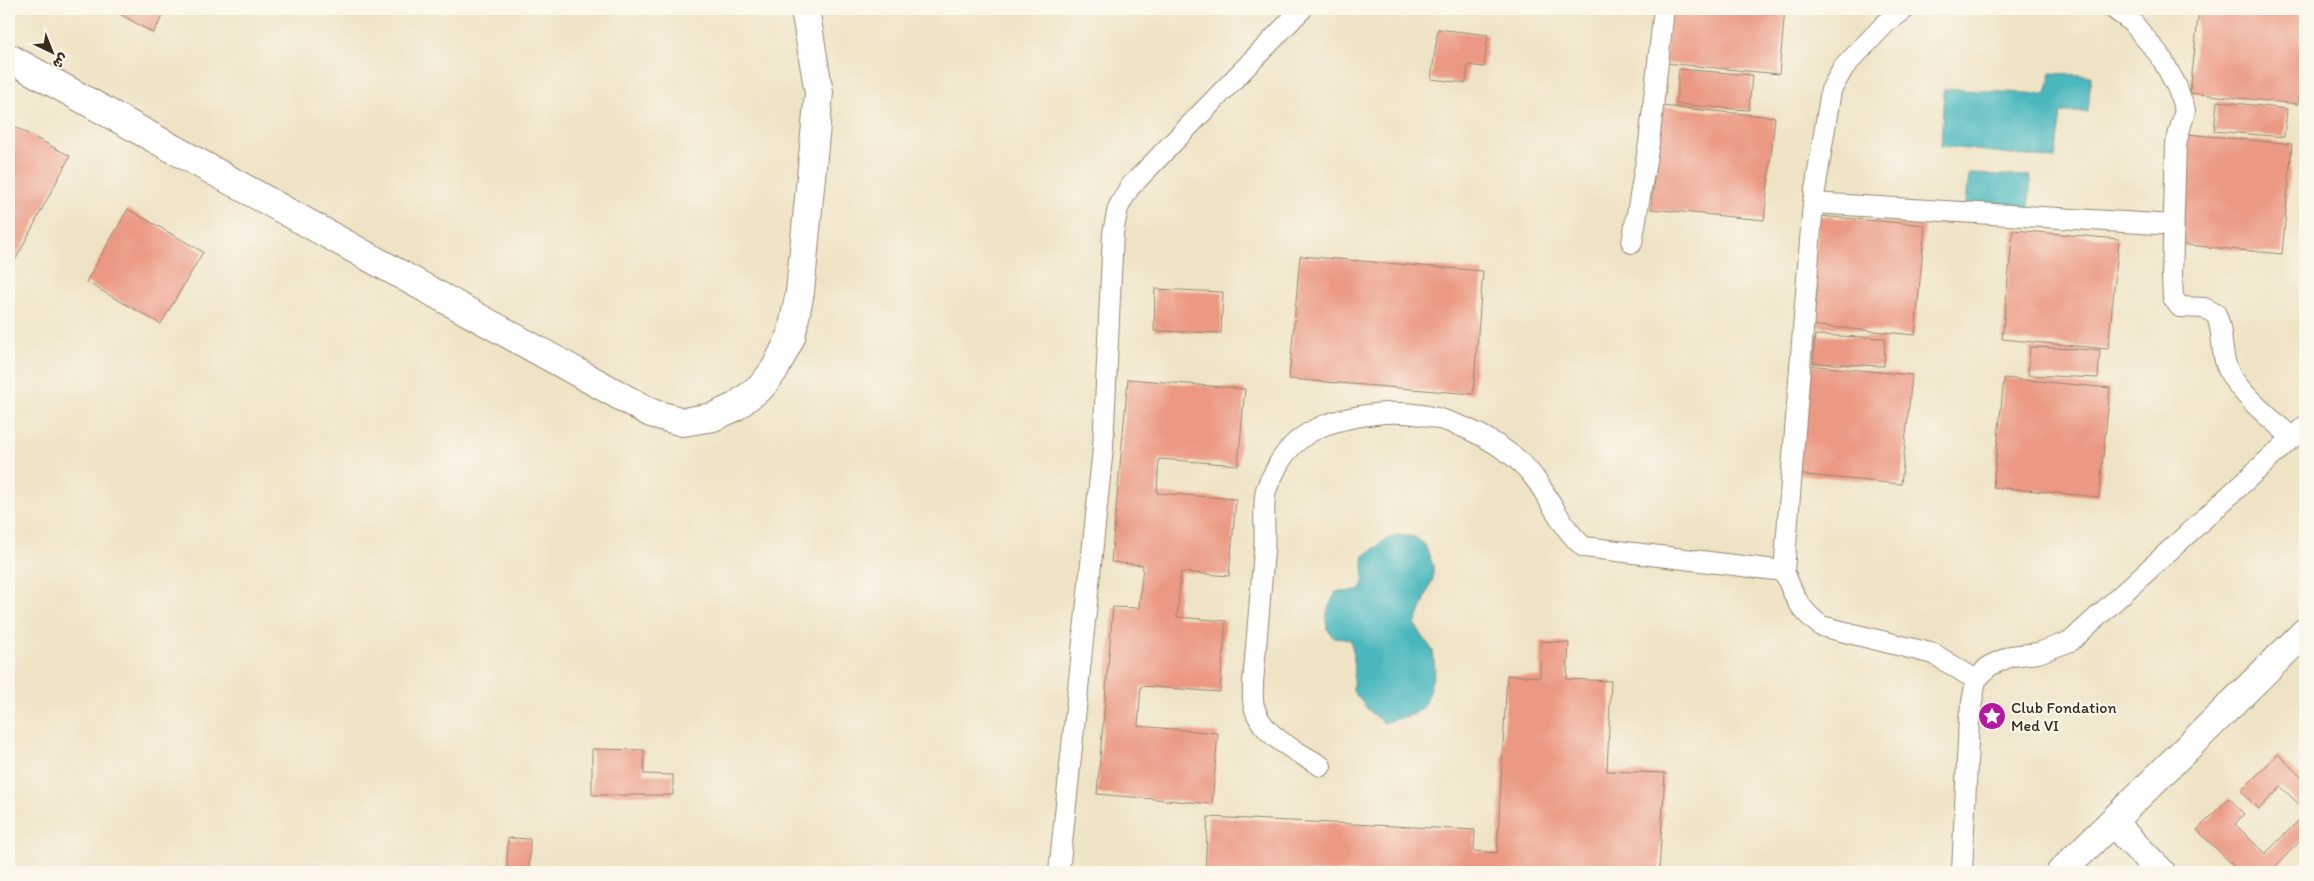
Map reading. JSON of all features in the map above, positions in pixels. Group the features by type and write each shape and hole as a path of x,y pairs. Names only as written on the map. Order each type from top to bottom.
{"street":[{"path":"9,58 651,413 683,422 713,418 735,407 762,386 775,369 791,337 800,292 819,93 804,10"},
{"path":"2061,872 2113,823 2305,632"},
{"path":"2113,823 2161,872"}],"lane":[{"path":"1059,872 1103,448 1113,233 1118,208 1129,188 1302,9"},
{"path":"1632,243 1648,143 1664,9"},
{"path":"1905,9 1886,23 1844,67 1832,90 1813,203 1784,571 1795,600 1806,614 1821,626 1934,654 1976,680"},
{"path":"1962,872 1969,719 1976,680 1989,666 2011,656 2038,653 2071,641 2299,432 2275,423 2233,378 2227,368 2216,314 2204,308 2180,307 2173,298 2176,144 2185,110 2177,87 2161,57 2132,22 2114,9"},
{"path":"1813,203 2173,225"},
{"path":"1321,766 1270,733 1257,716 1253,704 1265,545 1266,490 1280,459 1296,441 1319,427 1345,417 1387,412 1420,414 1454,422 1482,435 1520,462 1538,480 1571,536 1584,547 1784,571"}],"water":[{"path":"2051,73 2091,76 2088,112 2061,112 2055,159 1941,146 1944,89 2046,94"},
{"path":"1969,174 2031,176 2029,208 1965,213"},
{"path":"1398,535 1415,537 1425,545 1433,565 1433,578 1415,625 1433,651 1435,669 1427,699 1420,710 1414,714 1384,723 1370,712 1353,691 1354,654 1350,639 1333,637 1326,620 1328,609 1336,592 1360,591 1364,578 1364,556 1387,539"}],"building":[{"path":"111,9 167,9 153,33"},
{"path":"1671,9 1785,9 1779,74 1665,63"},
{"path":"2199,9 2305,9 2305,32 2298,104 2190,93"},
{"path":"1438,29 1488,35 1484,67 1468,65 1466,83 1431,79"},
{"path":"1679,69 1752,75 1749,110 1676,104"},
{"path":"2217,101 2287,109 2284,137 2214,131"},
{"path":"1661,106 1775,117 1764,220 1651,209"},
{"path":"9,124 70,156 9,272"},
{"path":"2187,134 2292,144 2282,254 2176,244"},
{"path":"128,209 203,252 161,324 86,282"},
{"path":"1819,216 1925,225 1915,335 1809,325"},
{"path":"2013,230 2119,239 2108,349 2002,339"},
{"path":"1300,256 1483,271 1473,394 1289,379"},
{"path":"1155,289 1223,292 1221,333 1154,331"},
{"path":"1815,335 1885,338 1884,366 1813,363"},
{"path":"2030,347 2100,350 2098,378 2028,375"},
{"path":"1806,365 1912,375 1901,484 1795,474"},
{"path":"2004,378 2110,388 2099,497 1993,487"},
{"path":"1128,379 1245,389 1238,465 1159,459 1157,493 1236,499 1229,576 1181,572 1177,617 1226,621 1220,692 1141,686 1138,726 1218,733 1212,804 1097,794 1113,607 1139,608 1143,565 1111,562"},
{"path":"1541,641 1569,643 1567,679 1611,681 1607,771 1665,773 1659,872 1205,872 1208,817 1475,830 1474,851 1497,853 1507,675 1540,677"},
{"path":"592,749 644,750 644,774 673,775 673,795 592,795"},
{"path":"2278,754 2305,781 2305,810 2281,787 2259,809 2241,791"},
{"path":"2229,798 2244,814 2235,824 2265,854 2305,814 2305,836 2270,872 2240,872 2197,830"},
{"path":"508,838 530,839 529,872 489,872 489,868 507,869"}],"place":[{"name":"Club Fondation Med VI","path":"1992,716"}]}
